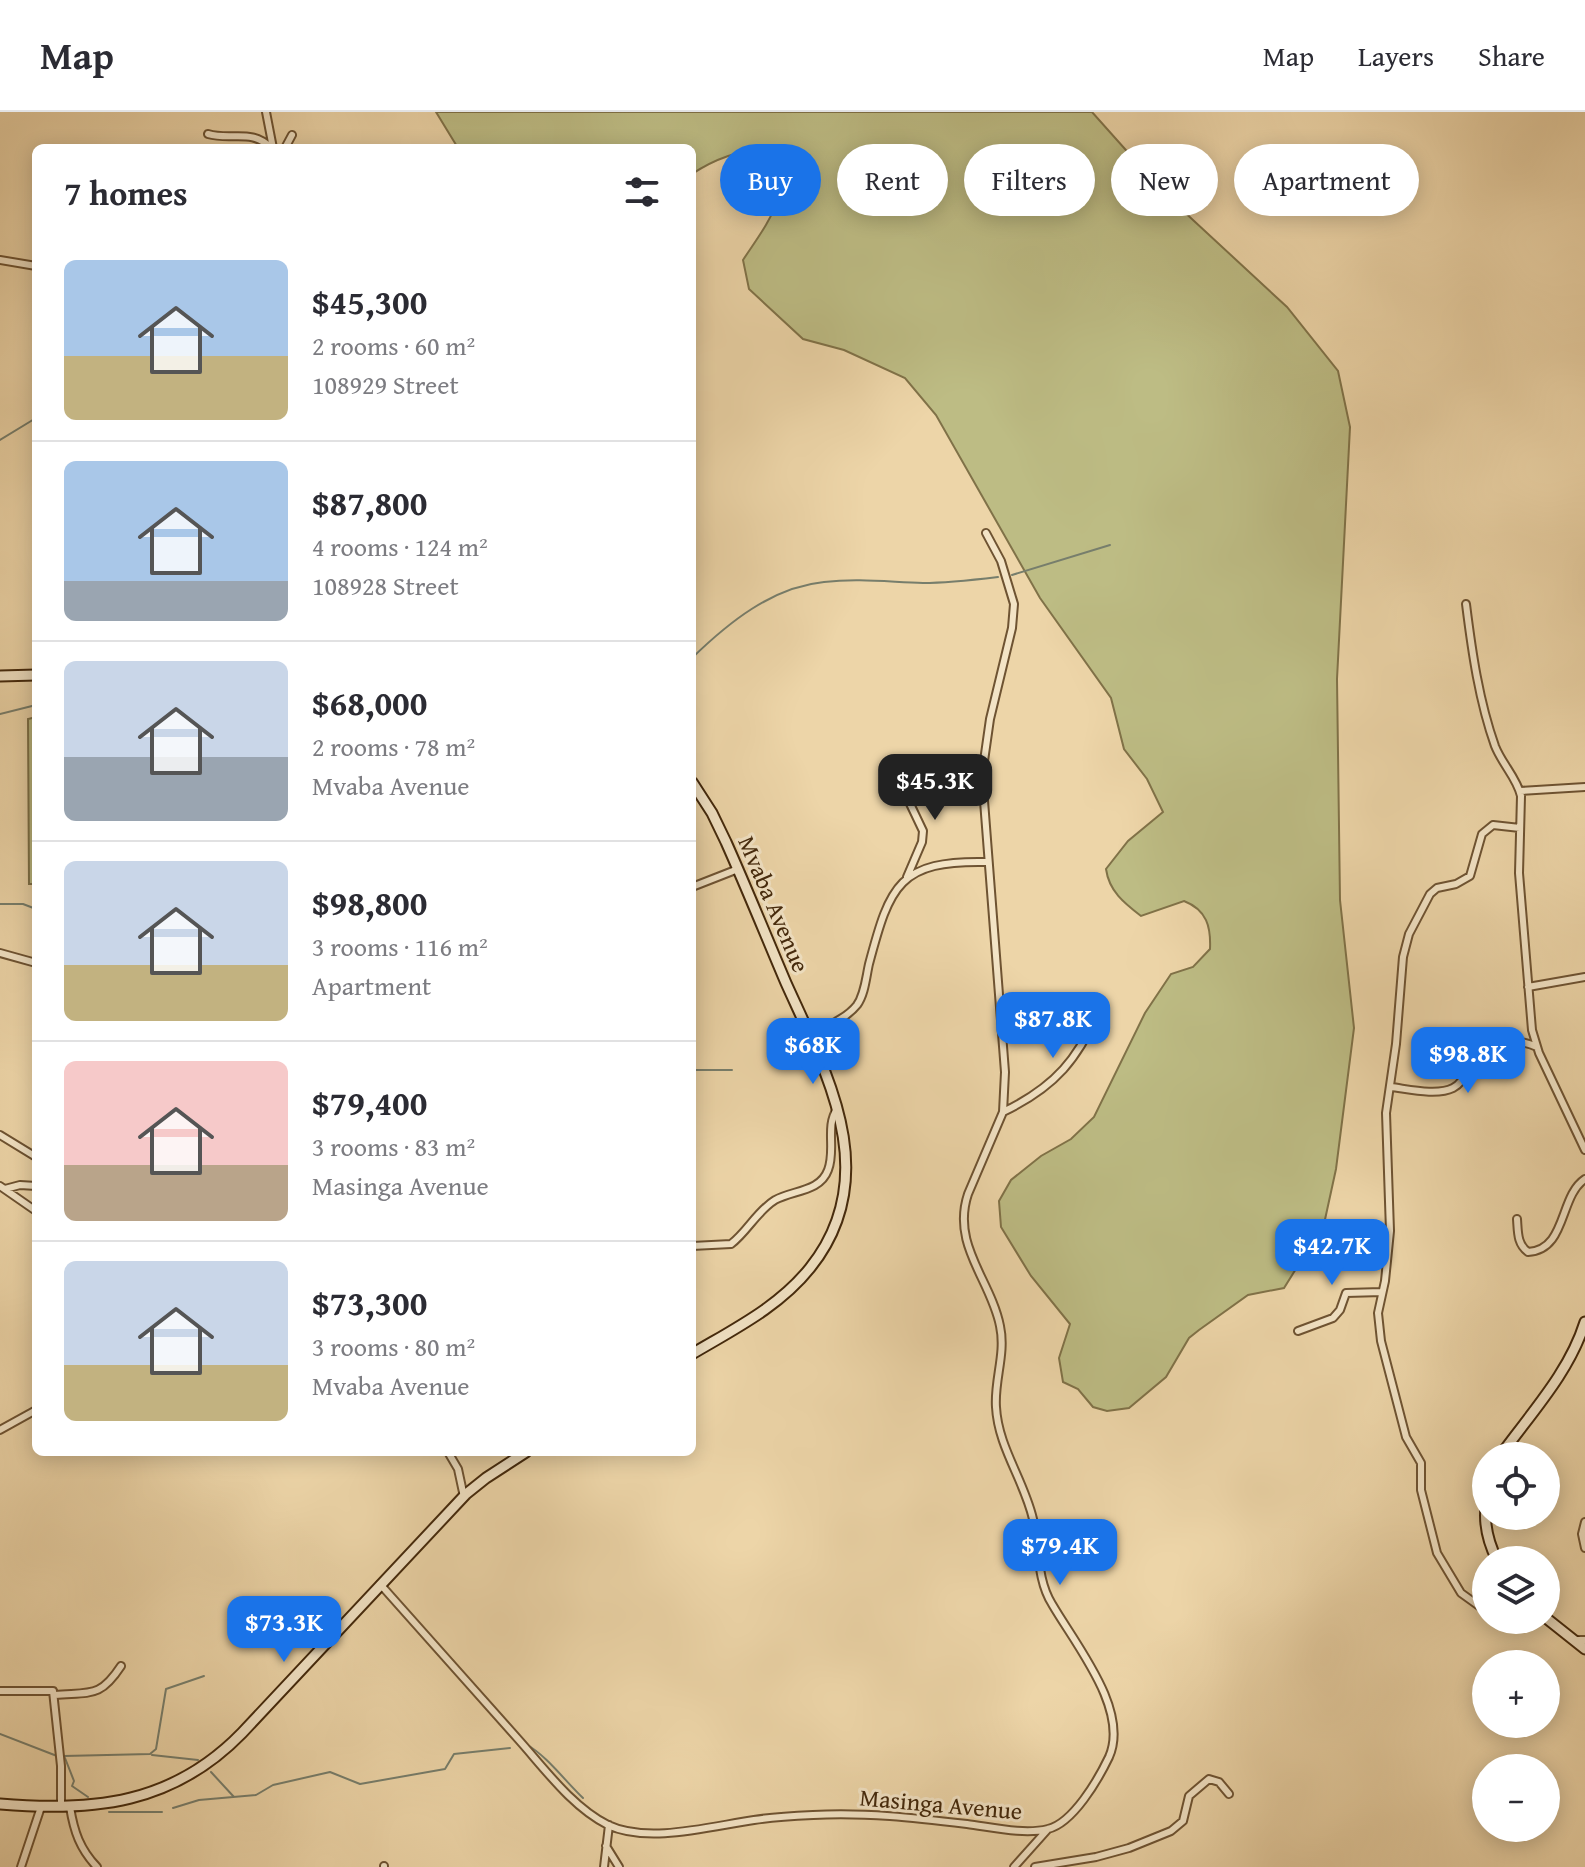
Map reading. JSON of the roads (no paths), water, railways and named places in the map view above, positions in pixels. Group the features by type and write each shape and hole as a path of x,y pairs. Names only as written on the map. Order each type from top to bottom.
{"street":[{"path":"266,112 271,144"},
{"path":"208,134 219,137 254,136 266,144"},
{"path":"287,144 292,135"},
{"path":"0,260 32,265"},
{"name":"Masinga Avenue","path":"380,1584 555,1780 588,1812 609,1825 642,1833 668,1832 778,1817 851,1814 894,1815 1023,1830 1048,1829 1070,1813 1092,1788 1111,1753 1114,1732 1105,1695 1051,1603 1041,1580 1033,1517 998,1423 996,1394 1001,1327 971,1259 964,1226 963,1208 1003,1112 1005,1042 987,862 982,775 990,719 1012,628 1014,604 1001,561 986,533"},
{"path":"1466,604 1475,668 1491,733 1500,759 1520,791 1519,873 1528,987 1537,1047 1585,1150"},
{"path":"0,676 32,675"},
{"path":"810,1035 846,1014 859,1001 888,902 907,877 922,842 923,831 894,770"},
{"path":"1520,791 1585,787"},
{"name":"Mvaba Avenue","path":"696,788 712,813 738,869 810,1035 838,1107 845,1141 845,1184 828,1240 810,1268 776,1302 696,1352"},
{"path":"1472,1601 1461,1593 1437,1553 1421,1490 1421,1463 1406,1437 1381,1341 1378,1313 1390,1231 1386,1113 1403,957 1409,934 1430,894 1437,888 1456,884 1470,876 1486,829 1493,825 1520,828"},
{"path":"907,877 944,862 987,862"},
{"path":"696,885 738,869"},
{"path":"0,953 32,962"},
{"path":"1528,987 1585,977"},
{"path":"1003,1112 1047,1087 1062,1073 1090,1030 1101,1005"},
{"path":"1391,1087 1437,1091 1451,1089 1464,1078 1484,1050 1496,1044 1520,1041 1537,1047"},
{"path":"696,1246 731,1244 773,1201 810,1188 822,1180 829,1167 832,1119 838,1107"},
{"path":"0,1135 32,1155"},
{"path":"1517,1219 1519,1243 1528,1252 1540,1249 1555,1235 1563,1222 1571,1193 1585,1179"},
{"path":"2,1188 32,1186"},
{"path":"2,1188 32,1208"},
{"path":"1298,1331 1333,1318 1340,1310 1346,1293 1382,1292"},
{"path":"1510,1442 1557,1379 1579,1340 1585,1322"},
{"path":"0,1430 32,1412"},
{"path":"450,1456 458,1469 464,1497"},
{"path":"0,1804 66,1807 133,1799 165,1788 211,1761 242,1733 464,1497 520,1456"},
{"path":"1585,1522 1582,1534 1585,1548"},
{"path":"1560,1629 1585,1649"},
{"path":"1573,1640 1585,1640"},
{"path":"55,1695 97,1692 109,1684 121,1666"},
{"path":"0,1691 53,1691 66,1807 81,1848 97,1867"},
{"path":"1035,1867 1096,1857 1171,1831 1183,1821 1189,1796 1209,1779 1219,1782 1229,1794"},
{"path":"21,1867 41,1807"},
{"path":"604,1867 609,1825"},
{"path":"1014,1867 1048,1829"},
{"path":"606,1846 619,1867"}],"waterway":[{"path":"0,440 32,420"},
{"path":"1012,575 1110,545"},
{"path":"696,654 752,609 805,585 849,580 923,583 998,577"},
{"path":"0,714 32,706"},
{"path":"0,904 23,904 32,907"},
{"path":"696,1070 732,1070"},
{"path":"64,1756 150,1754 156,1749 166,1689 204,1676"},
{"path":"0,1734 57,1756"},
{"path":"526,1744 549,1762 583,1798"},
{"path":"173,1808 199,1800 256,1795 273,1785 330,1772 360,1784 445,1769 454,1754 510,1748"},
{"path":"152,1755 198,1760"},
{"path":"65,1758 74,1781 72,1786 88,1797"},
{"path":"211,1772 234,1797"},
{"path":"109,1812 162,1812"}]}
